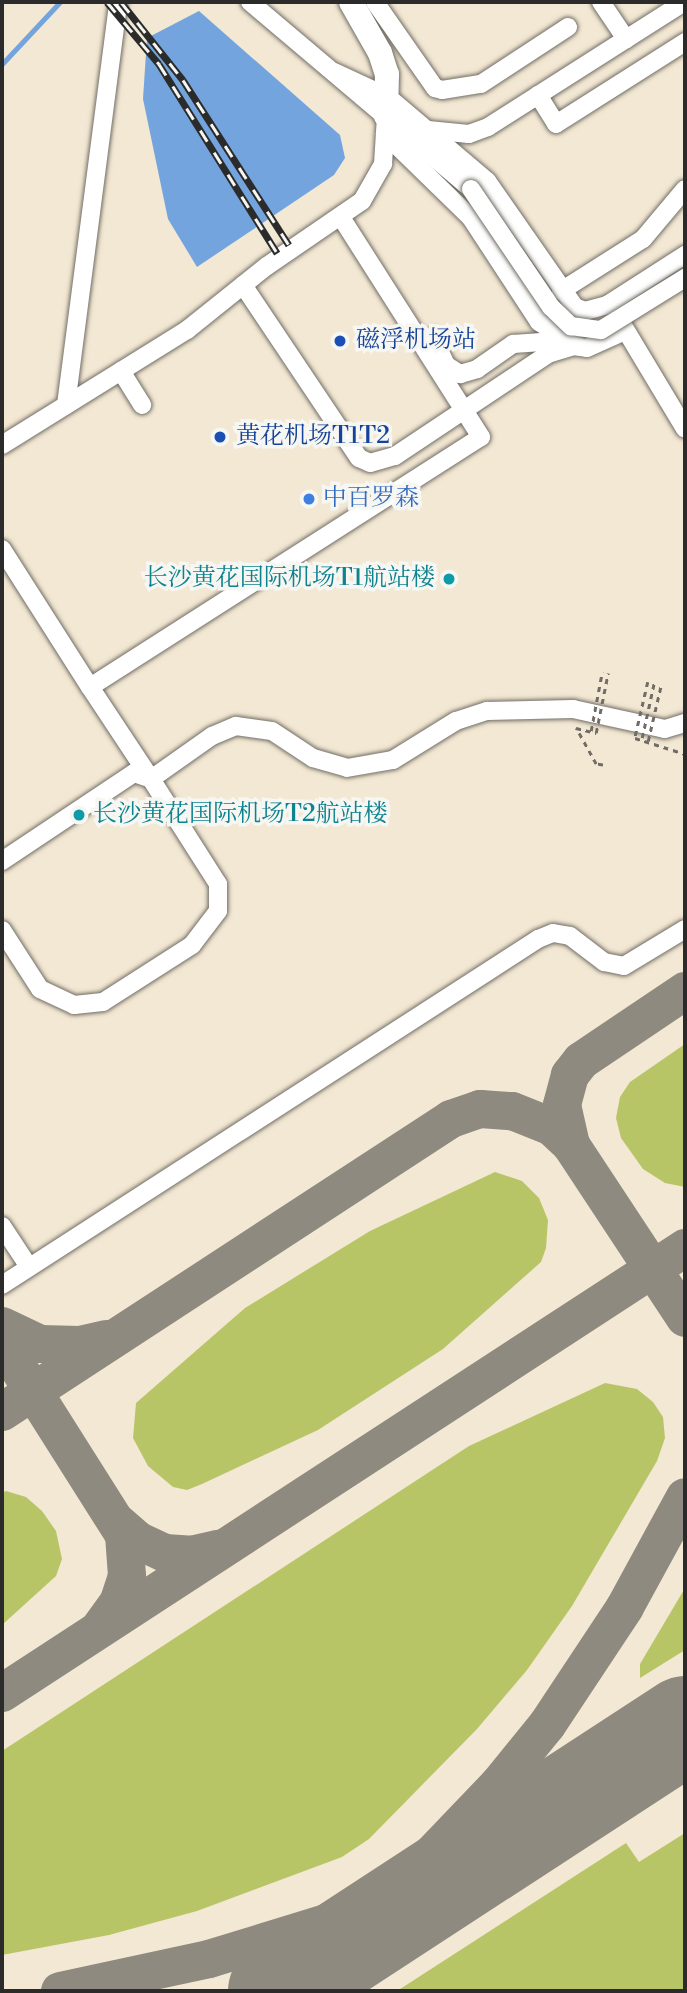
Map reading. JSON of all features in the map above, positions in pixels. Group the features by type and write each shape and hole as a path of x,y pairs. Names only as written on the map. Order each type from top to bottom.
{"highway":[{"path":"351,2 370,32 387,74 387,116"}],"street":[{"path":"66,405 118,2"},
{"path":"250,2 471,189 551,307 571,326 601,330 685,281"},
{"path":"375,2 435,88 442,90 481,84 568,27"},
{"path":"601,2 626,39"},
{"path":"387,116 428,130 469,134 538,95 684,2"},
{"path":"538,95 556,124 685,42"},
{"path":"2,445 187,330 243,285 362,201 383,164 387,116"},
{"path":"387,116 393,146 471,218 539,322 552,330 622,328"},
{"path":"428,130 498,194 561,291 575,307 595,310 685,255"},
{"path":"561,291 643,239 685,189"},
{"path":"90,687 481,437 341,217"},
{"path":"543,264 547,291 554,304 566,316 593,328"},
{"path":"593,328 685,272"},
{"path":"243,285 359,458 382,462 548,354 570,347 600,344 685,281"},
{"path":"407,324 424,325 452,371 470,373 513,344 529,341 570,347"},
{"path":"622,328 685,429"},
{"path":"121,371 142,405"},
{"path":"2,549 218,884 219,911 202,936 103,1002 74,1005 40,989 2,930"},
{"path":"151,779 212,736 236,726 272,731 313,758 347,768 393,760 456,720 487,711 573,709 666,729 685,723"},
{"path":"2,861 134,773 151,779"},
{"path":"2,1285 538,939 553,933 569,936 604,961 624,966 685,929"},
{"path":"2,1226 29,1268"}],"path":[{"path":"591,732 602,672"},
{"path":"603,765 596,764 576,728 596,733 608,673"},
{"path":"648,682 635,738 685,754"},
{"path":"642,739 654,683"},
{"path":"648,741 661,685"}],"green space":[{"path":"685,1044 685,1187 665,1183 643,1169 621,1138 616,1118 620,1097 630,1082"},
{"path":"495,1172 522,1181 539,1198 548,1220 546,1248 541,1262 443,1349 318,1430 187,1490 173,1487 148,1466 133,1438 136,1403 245,1308 370,1231"},
{"path":"605,1383 637,1389 653,1402 663,1417 665,1438 657,1461 572,1606 527,1670 477,1729 369,1839 342,1857 197,1911 109,1935 2,1955 2,1751 469,1446"},
{"path":"6,1491 26,1497 42,1511 56,1531 62,1559 56,1576 2,1625 2,1493"},
{"path":"685,1588 685,1650 640,1678 640,1664"},
{"path":"685,1833 685,1991 397,1991 626,1843 639,1862"}],"water":[{"path":"199,11 340,135 345,158 334,175 197,267 168,219 143,99 147,38"}],"waterway":[{"path":"2,64 60,2"}],"taxiway":[{"path":"685,991 581,1061 570,1075 562,1105 571,1145 685,1318"},
{"path":"2,1412 451,1119 480,1109 512,1111 552,1127 571,1145"},
{"path":"2,1693 685,1248"},
{"path":"2,1326 40,1344 80,1345 106,1339"},
{"path":"2,1342 124,1535 127,1576 118,1603 101,1626"},
{"path":"411,1876 499,1784 547,1725 625,1607 685,1497"},
{"path":"118,1523 139,1541 165,1553 191,1555 218,1549"},
{"path":"60,1991 209,1959 342,1918 439,1875 685,1746"},
{"path":"272,1991 362,1922"}],"runway":[{"path":"277,1991 685,1725"}],"railway":[{"path":"107,2 159,64 277,253"},
{"path":"121,2 183,80 289,245"}],"place":[{"name":"磁浮机场站","path":"340,341"},
{"name":"黄花机场T1T2","path":"220,437"},
{"name":"中百罗森","path":"309,499"},
{"name":"长沙黄花国际机场T1航站楼","path":"449,579"},
{"name":"长沙黄花国际机场T2航站楼","path":"79,815"}]}
